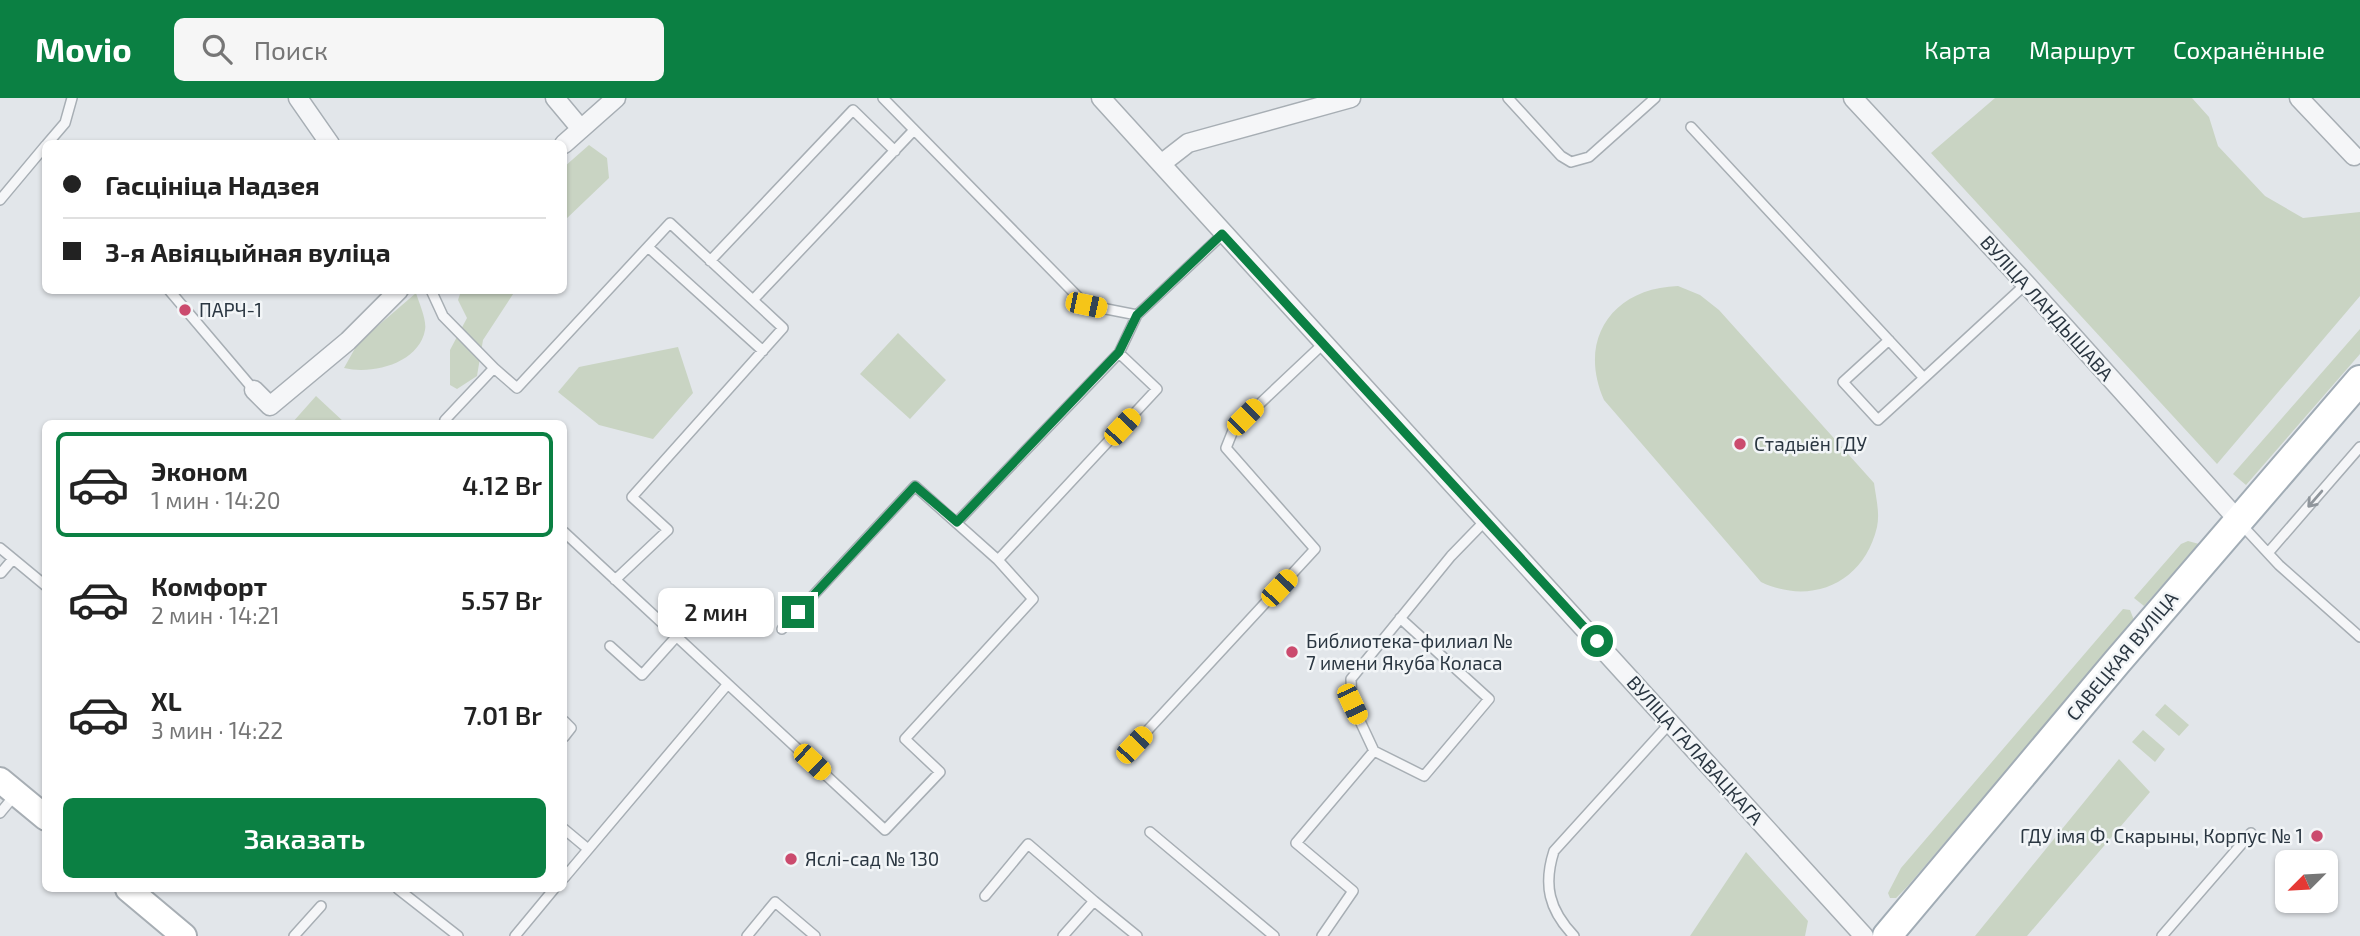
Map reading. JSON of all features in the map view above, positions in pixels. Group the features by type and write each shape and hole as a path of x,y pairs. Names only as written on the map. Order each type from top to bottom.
{"main road":[{"name":"САВЕЦКАЯ ВУЛІЦА","path":"1887,936 2238,520 2360,380"},
{"path":"8,787 42,815"},
{"path":"132,892 184,936"}],"street":[{"path":"298,98 327,140"},
{"path":"555,98 581,130"},
{"path":"567,142 616,98"},
{"name":"ВУЛІЦА ГАЛАВАЦКАГА","path":"1101,98 1864,936"},
{"path":"1161,164 1188,143 1330,101 1351,98"},
{"name":"ВУЛІЦА ЛАНДЫШАВА","path":"1853,98 2026,284 2238,520"},
{"path":"2299,98 2354,156"},
{"path":"254,390 270,406 348,341 395,294"}],"lane":[{"path":"50,140 65,123 72,98"},
{"path":"883,98 1086,305 1137,315"},
{"path":"1508,98 1561,156 1571,162 1589,157 1655,98"},
{"path":"710,261 853,110 895,151"},
{"path":"1691,127 1924,379"},
{"path":"753,300 914,130"},
{"path":"0,200 42,149"},
{"path":"433,294 443,316 517,388 670,223 783,328 632,497 668,530 615,580"},
{"path":"957,522 1119,352 1137,315 1222,234"},
{"path":"648,247 762,351"},
{"path":"1889,340 1843,382 1878,420 2026,284"},
{"path":"172,294 254,390"},
{"path":"1134,745 1315,549 1226,448 1234,428 1323,344"},
{"path":"998,560 1157,389 1119,352"},
{"path":"445,420 494,368"},
{"path":"2268,553 2360,447"},
{"path":"567,535 886,831 940,772 905,739 1033,599 998,560 915,486 782,629"},
{"path":"1400,618 1489,699 1424,776 1374,751 1352,704 1351,679 1400,618 1451,556 1485,520"},
{"path":"2238,520 2268,553 2360,637"},
{"path":"0,548 42,583"},
{"path":"1,573 13,559"},
{"path":"610,646 642,675 676,637"},
{"path":"567,874 727,685"},
{"path":"1574,936 1554,912 1547,873 1554,850 1671,722"},
{"path":"1322,936 1353,891 1296,844 1374,751"},
{"path":"0,813 8,787"},
{"path":"567,832 588,849"},
{"path":"1150,832 1274,936"},
{"path":"2162,936 2251,833"},
{"path":"985,896 1028,844 1137,936"},
{"path":"402,892 458,936"},
{"path":"515,936 552,892"},
{"path":"1063,936 1094,901"},
{"path":"747,936 775,902 815,936"},
{"path":"294,936 321,905"}],"green space":[{"path":"1995,98 2192,98 2209,117 2218,146 2265,196 2303,218 2360,212 2360,296 2217,464 1931,153"},
{"path":"589,145 607,158 609,178 567,218 567,164"},
{"name":"Стадыён ГДУ","path":"1678,286 1700,295 1719,310 1874,483 1878,522 1870,546 1860,563 1848,575 1833,584 1816,590 1798,591 1780,589 1761,582 1604,400 1597,378 1595,357 1598,338 1606,321 1619,307 1635,296 1655,289"},
{"path":"416,294 425,330 414,351 381,368 344,368 358,343"},
{"path":"460,294 513,294 483,340 477,376 457,389 450,385 450,350 467,318 458,300"},
{"path":"2360,329 2360,354 2246,485 2233,474"},
{"path":"898,333 946,380 910,419 860,374"},
{"path":"678,347 693,393 653,439 599,425 558,392 579,367"},
{"path":"316,396 342,420 295,420"},
{"path":"2188,541 2199,544 2144,606 2134,598 2181,544"},
{"path":"2123,609 2130,610 2134,620 1907,887 1896,898 1890,898 1888,893 1901,868"},
{"path":"2165,704 2189,725 2179,736 2155,715"},
{"path":"2143,730 2165,749 2155,762 2132,742"},
{"path":"2119,759 2150,792 2027,936 1975,936"},
{"path":"1746,852 1808,921 1805,936 1690,936"}],"place":[{"name":"ПАРЧ-1","path":"185,310"},
{"name":"Стадыён ГДУ","path":"1740,444"},
{"name":"Библиотека-филиал № 7 имени Якуба Коласа","path":"1292,652"},
{"name":"ГДУ імя Ф. Скарыны, Корпус № 1","path":"2317,836"},
{"name":"Яслі-сад № 130","path":"791,859"}],"route":[{"path":"798,612 915,486 957,522 1119,352 1137,315 1222,234 1597,641"}]}
